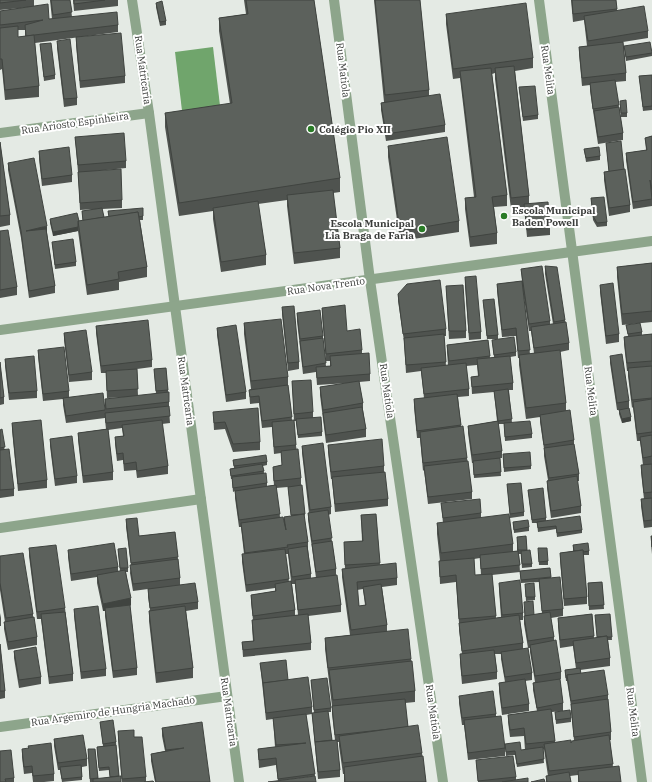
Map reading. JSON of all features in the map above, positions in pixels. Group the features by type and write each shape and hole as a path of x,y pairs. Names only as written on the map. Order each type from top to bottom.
{"street":[{"name":"Rua Matricaria","path":"132,0 149,113 239,782"},
{"name":"Rua Matiola","path":"334,0 370,280 444,782"},
{"name":"Rua Melita","path":"538,0 573,252 642,782"},
{"name":"Rua Ariosto Espinheira","path":"0,133 149,113"},
{"name":"Rua Nova Trento","path":"0,330 652,241"},
{"path":"0,528 201,499"},
{"name":"Rua Argemiro de Hungria Machado","path":"0,727 227,696"}],"shaded area":[{"path":"213,47 221,114 183,119 175,52"}],"building":[{"path":"0,0 26,0 0,3"},
{"path":"51,0 70,0 72,12 53,15"},
{"path":"74,0 105,0 74,4"},
{"path":"246,0 314,0 340,178 179,203 165,113 232,103 219,18 248,14"},
{"path":"375,0 420,0 429,90 385,95"},
{"path":"572,0 616,0 617,9 573,14"},
{"path":"162,1 166,21 160,22 156,3"},
{"path":"526,3 533,58 453,69 446,14"},
{"path":"48,4 49,19 117,12 118,25 26,36 25,25 43,20 0,25 0,11"},
{"path":"644,6 648,31 588,41 584,16"},
{"path":"18,26 18,37 34,35 39,86 5,90 2,59 0,59 0,28"},
{"path":"121,33 125,76 80,81 76,37"},
{"path":"70,39 77,98 64,99 57,41"},
{"path":"623,42 626,73 582,78 579,47"},
{"path":"650,42 652,53 626,57 624,46"},
{"path":"51,43 55,75 44,77 40,44"},
{"path":"514,66 529,196 511,198 495,68"},
{"path":"491,68 507,195 492,197 497,233 470,237 465,198 476,197 460,71"},
{"path":"652,75 652,106 643,107 639,76"},
{"path":"615,80 619,105 593,109 590,83"},
{"path":"535,86 538,115 523,117 519,87"},
{"path":"440,94 445,125 386,134 381,103"},
{"path":"626,100 627,113 621,113 620,101"},
{"path":"619,107 623,133 598,137 594,111"},
{"path":"124,133 126,161 78,165 75,137"},
{"path":"652,136 652,190 650,180 652,199 633,202 626,153 647,150 645,138"},
{"path":"447,137 459,221 400,231 388,146"},
{"path":"621,141 624,170 609,172 606,143"},
{"path":"0,142 10,215 0,216"},
{"path":"69,147 72,175 42,179 39,151"},
{"path":"599,147 600,156 586,158 584,149"},
{"path":"34,158 47,226 26,231 46,229 55,286 29,291 21,231 8,163"},
{"path":"121,169 122,200 80,203 78,172"},
{"path":"625,169 630,205 609,208 604,172"},
{"path":"333,190 340,248 294,253 287,195"},
{"path":"604,197 607,222 597,223 593,216 591,198"},
{"path":"258,201 266,255 221,262 213,208"},
{"path":"548,202 550,227 527,230 524,204"},
{"path":"102,208 104,217 83,221 82,211"},
{"path":"143,208 143,216 139,217 138,212 109,217 108,211"},
{"path":"138,212 147,267 118,272 119,279 87,285 78,221"},
{"path":"77,213 79,221 78,227 53,232 50,219"},
{"path":"8,230 17,287 0,290 0,231"},
{"path":"73,239 76,262 55,265 52,242"},
{"path":"652,263 652,311 622,314 617,267"},
{"path":"542,266 550,321 529,324 521,269"},
{"path":"545,266 557,267 565,320 554,322"},
{"path":"476,276 481,332 469,333 465,277"},
{"path":"440,280 446,329 403,334 398,294 407,284"},
{"path":"522,281 530,350 518,351 516,328 502,330 497,284"},
{"path":"613,283 619,334 606,336 600,285"},
{"path":"463,285 466,331 449,331 446,286"},
{"path":"494,299 498,335 487,336 483,300"},
{"path":"345,305 347,331 360,329 362,350 326,354 322,308"},
{"path":"294,306 299,362 288,363 282,307"},
{"path":"320,310 323,336 300,339 297,313"},
{"path":"281,319 288,377 251,381 244,323"},
{"path":"148,320 152,360 101,366 96,326"},
{"path":"566,322 569,343 534,348 531,327"},
{"path":"640,323 642,332 628,334 626,325"},
{"path":"236,325 246,392 226,395 217,328"},
{"path":"86,330 92,372 69,375 64,333"},
{"path":"444,334 446,362 406,365 404,338"},
{"path":"652,334 652,361 627,363 624,337"},
{"path":"514,337 516,352 494,355 492,340"},
{"path":"323,338 326,363 303,367 300,341"},
{"path":"488,340 490,356 449,361 447,345"},
{"path":"64,347 69,391 43,394 38,350"},
{"path":"560,350 566,403 526,408 519,355"},
{"path":"369,353 370,374 317,378 316,367 331,366 330,356"},
{"path":"622,354 629,401 617,403 610,356"},
{"path":"34,356 37,391 9,393 5,359"},
{"path":"510,356 513,383 472,387 471,377 479,376 477,359"},
{"path":"0,362 4,397 0,398"},
{"path":"466,363 469,389 424,394 421,368"},
{"path":"652,366 652,398 632,400 628,368"},
{"path":"166,368 168,390 156,391 154,369"},
{"path":"137,369 138,389 107,391 106,371"},
{"path":"311,380 313,412 294,414 292,381"},
{"path":"359,381 363,403 323,410 320,387"},
{"path":"288,385 292,417 262,421 259,396 250,397 249,390"},
{"path":"508,389 512,419 498,421 494,391"},
{"path":"169,392 169,402 106,409 105,399"},
{"path":"103,393 105,410 66,416 63,398"},
{"path":"457,394 461,425 417,431 414,399"},
{"path":"652,399 652,432 637,434 633,402"},
{"path":"169,406 170,416 106,423 105,413"},
{"path":"362,407 366,429 326,435 323,413"},
{"path":"258,408 260,442 233,444 225,422 214,423 213,412"},
{"path":"629,408 631,417 622,419 619,410"},
{"path":"570,410 574,440 544,445 540,415"},
{"path":"321,417 322,432 298,435 296,419"},
{"path":"41,420 47,480 18,484 12,423"},
{"path":"162,420 168,466 137,471 136,462 124,464 123,453 117,454 115,437 124,436 122,425"},
{"path":"294,420 296,445 274,447 272,422"},
{"path":"498,421 502,451 472,455 468,426"},
{"path":"530,421 532,434 505,437 504,423"},
{"path":"463,426 467,458 423,463 420,432"},
{"path":"2,429 5,447 0,448 0,430"},
{"path":"108,429 113,472 83,476 78,433"},
{"path":"652,435 652,456 643,458 640,437"},
{"path":"72,436 77,476 55,479 50,439"},
{"path":"382,439 384,466 331,472 328,445"},
{"path":"323,443 331,507 310,510 302,446"},
{"path":"574,444 579,474 549,478 544,448"},
{"path":"9,449 14,489 0,490 0,450"},
{"path":"298,449 301,478 274,481 273,467 282,465 281,451"},
{"path":"530,452 531,466 504,468 503,454"},
{"path":"266,455 267,462 234,466 233,460"},
{"path":"500,458 501,472 474,475 473,461"},
{"path":"468,461 472,492 428,497 424,466"},
{"path":"262,464 264,471 231,476 230,469"},
{"path":"652,464 652,492 644,493 641,465"},
{"path":"385,472 388,499 335,504 332,477"},
{"path":"266,473 267,483 233,488 232,477"},
{"path":"577,476 581,506 551,511 547,481"},
{"path":"521,483 524,512 510,514 507,484"},
{"path":"276,485 280,514 239,520 235,491"},
{"path":"302,485 305,514 291,515 288,487"},
{"path":"543,488 546,518 532,520 528,490"},
{"path":"652,498 652,520 644,521 641,499"},
{"path":"480,499 481,513 443,518 441,503"},
{"path":"328,510 332,538 312,541 308,513"},
{"path":"304,514 308,542 287,545 288,547 245,553 241,523 283,517 286,530 284,517"},
{"path":"376,514 380,563 345,565 344,542 363,541 361,515"},
{"path":"509,514 513,544 441,553 437,523"},
{"path":"580,516 582,530 557,533 556,526 538,528 537,522"},
{"path":"137,518 139,536 175,532 178,557 131,563 126,519"},
{"path":"528,520 529,527 514,530 513,522"},
{"path":"526,536 527,550 518,550 517,537"},
{"path":"332,541 336,569 316,572 312,544"},
{"path":"114,543 118,567 71,574 68,550"},
{"path":"588,543 589,551 574,551 573,545"},
{"path":"56,545 65,608 37,612 29,548"},
{"path":"307,546 311,574 292,577 288,549"},
{"path":"126,548 128,568 120,568 118,549"},
{"path":"538,548 547,548 548,561 539,562"},
{"path":"285,549 289,579 246,585 242,554"},
{"path":"530,550 532,564 522,564 521,551"},
{"path":"583,550 587,597 564,599 560,553"},
{"path":"518,551 520,565 481,569 480,555"},
{"path":"23,553 33,614 6,618 0,583 0,556"},
{"path":"474,558 475,575 492,574 496,616 459,619 456,575 440,577 439,561"},
{"path":"178,559 180,578 133,584 130,565"},
{"path":"396,563 397,578 357,582 359,606 366,605 363,587 381,584 387,625 351,630 342,569"},
{"path":"550,568 551,577 521,580 520,571"},
{"path":"125,570 131,598 103,604 97,575"},
{"path":"337,575 341,605 298,610 295,580"},
{"path":"560,577 563,609 542,611 539,579"},
{"path":"520,580 523,613 502,615 499,583"},
{"path":"291,581 295,610 253,616 251,595 276,591 275,584"},
{"path":"602,582 604,605 589,606 588,583"},
{"path":"195,583 198,602 150,608 148,589"},
{"path":"534,583 535,597 526,597 525,584"},
{"path":"533,601 534,615 525,616 524,602"},
{"path":"130,605 137,668 113,671 105,608"},
{"path":"98,606 106,669 81,672 74,609"},
{"path":"185,606 193,668 156,673 149,611"},
{"path":"65,612 73,674 49,677 41,614"},
{"path":"550,612 554,637 528,641 524,616"},
{"path":"308,614 311,643 243,650 242,642 254,641 252,620"},
{"path":"592,614 594,636 560,640 558,618"},
{"path":"610,614 612,637 597,637 595,615"},
{"path":"519,615 523,643 462,651 459,623"},
{"path":"34,617 37,637 8,642 4,622"},
{"path":"408,629 411,659 328,668 325,638"},
{"path":"607,636 610,658 576,663 573,641"},
{"path":"556,640 561,672 535,676 530,645"},
{"path":"0,644 5,691 0,691"},
{"path":"36,647 41,677 19,680 14,651"},
{"path":"528,648 532,673 505,677 501,652"},
{"path":"494,650 497,672 462,676 460,654"},
{"path":"286,660 288,680 263,683 260,663"},
{"path":"412,661 415,691 333,700 329,670"},
{"path":"580,668 581,674 567,675 566,678 565,670"},
{"path":"604,670 608,695 571,701 567,675"},
{"path":"308,677 312,707 266,713 263,683"},
{"path":"327,678 331,708 314,710 311,680"},
{"path":"525,679 529,704 502,708 499,683"},
{"path":"560,679 563,703 537,708 533,683"},
{"path":"493,691 496,714 462,718 459,696"},
{"path":"405,699 408,727 335,735 332,706"},
{"path":"608,699 611,732 574,737 571,704"},
{"path":"551,709 555,741 526,744 524,728 510,730 508,715"},
{"path":"570,710 571,718 556,720 555,712"},
{"path":"328,711 332,740 315,742 312,713"},
{"path":"306,714 315,774 278,779 276,758 259,760 258,749 306,743 276,745 273,718"},
{"path":"501,716 505,748 468,753 464,720"},
{"path":"113,720 116,742 103,744 100,722"},
{"path":"202,722 210,782 156,782 151,754 184,748 166,750 162,728"},
{"path":"418,725 422,753 343,763 339,736"},
{"path":"134,730 134,737 142,737 146,777 122,779 118,731"},
{"path":"83,735 87,759 58,763 54,739"},
{"path":"609,735 613,764 549,771 544,744 571,740 571,743 572,741"},
{"path":"337,740 340,770 318,772 315,742"},
{"path":"520,742 521,750 543,747 544,759 517,764 515,751 506,752 505,744"},
{"path":"51,743 54,774 33,776 32,766 24,767 22,749 29,748 28,746"},
{"path":"116,745 119,776 110,777 109,767 99,768 97,747"},
{"path":"88,749 95,749 98,778 90,779"},
{"path":"11,750 14,778 5,779 6,782 0,782 0,751"},
{"path":"423,756 426,782 345,782 344,767"},
{"path":"513,756 516,777 478,781 476,760"},
{"path":"81,765 82,777 62,779 60,767"},
{"path":"619,766 621,782 579,782 578,771"},
{"path":"569,772 571,782 547,782 546,776"},
{"path":"121,776 121,782 93,782 93,779"},
{"path":"315,776 316,782 268,782"},
{"path":"528,778 528,782 502,782"},
{"path":"544,779 545,782 531,782"}],"place":[{"name":"Colégio Pio XII","path":"311,129"},
{"name":"Escola Municipal Baden Powell","path":"504,216"},
{"name":"Escola Municipal Lia Braga de Faria","path":"422,229"}]}
